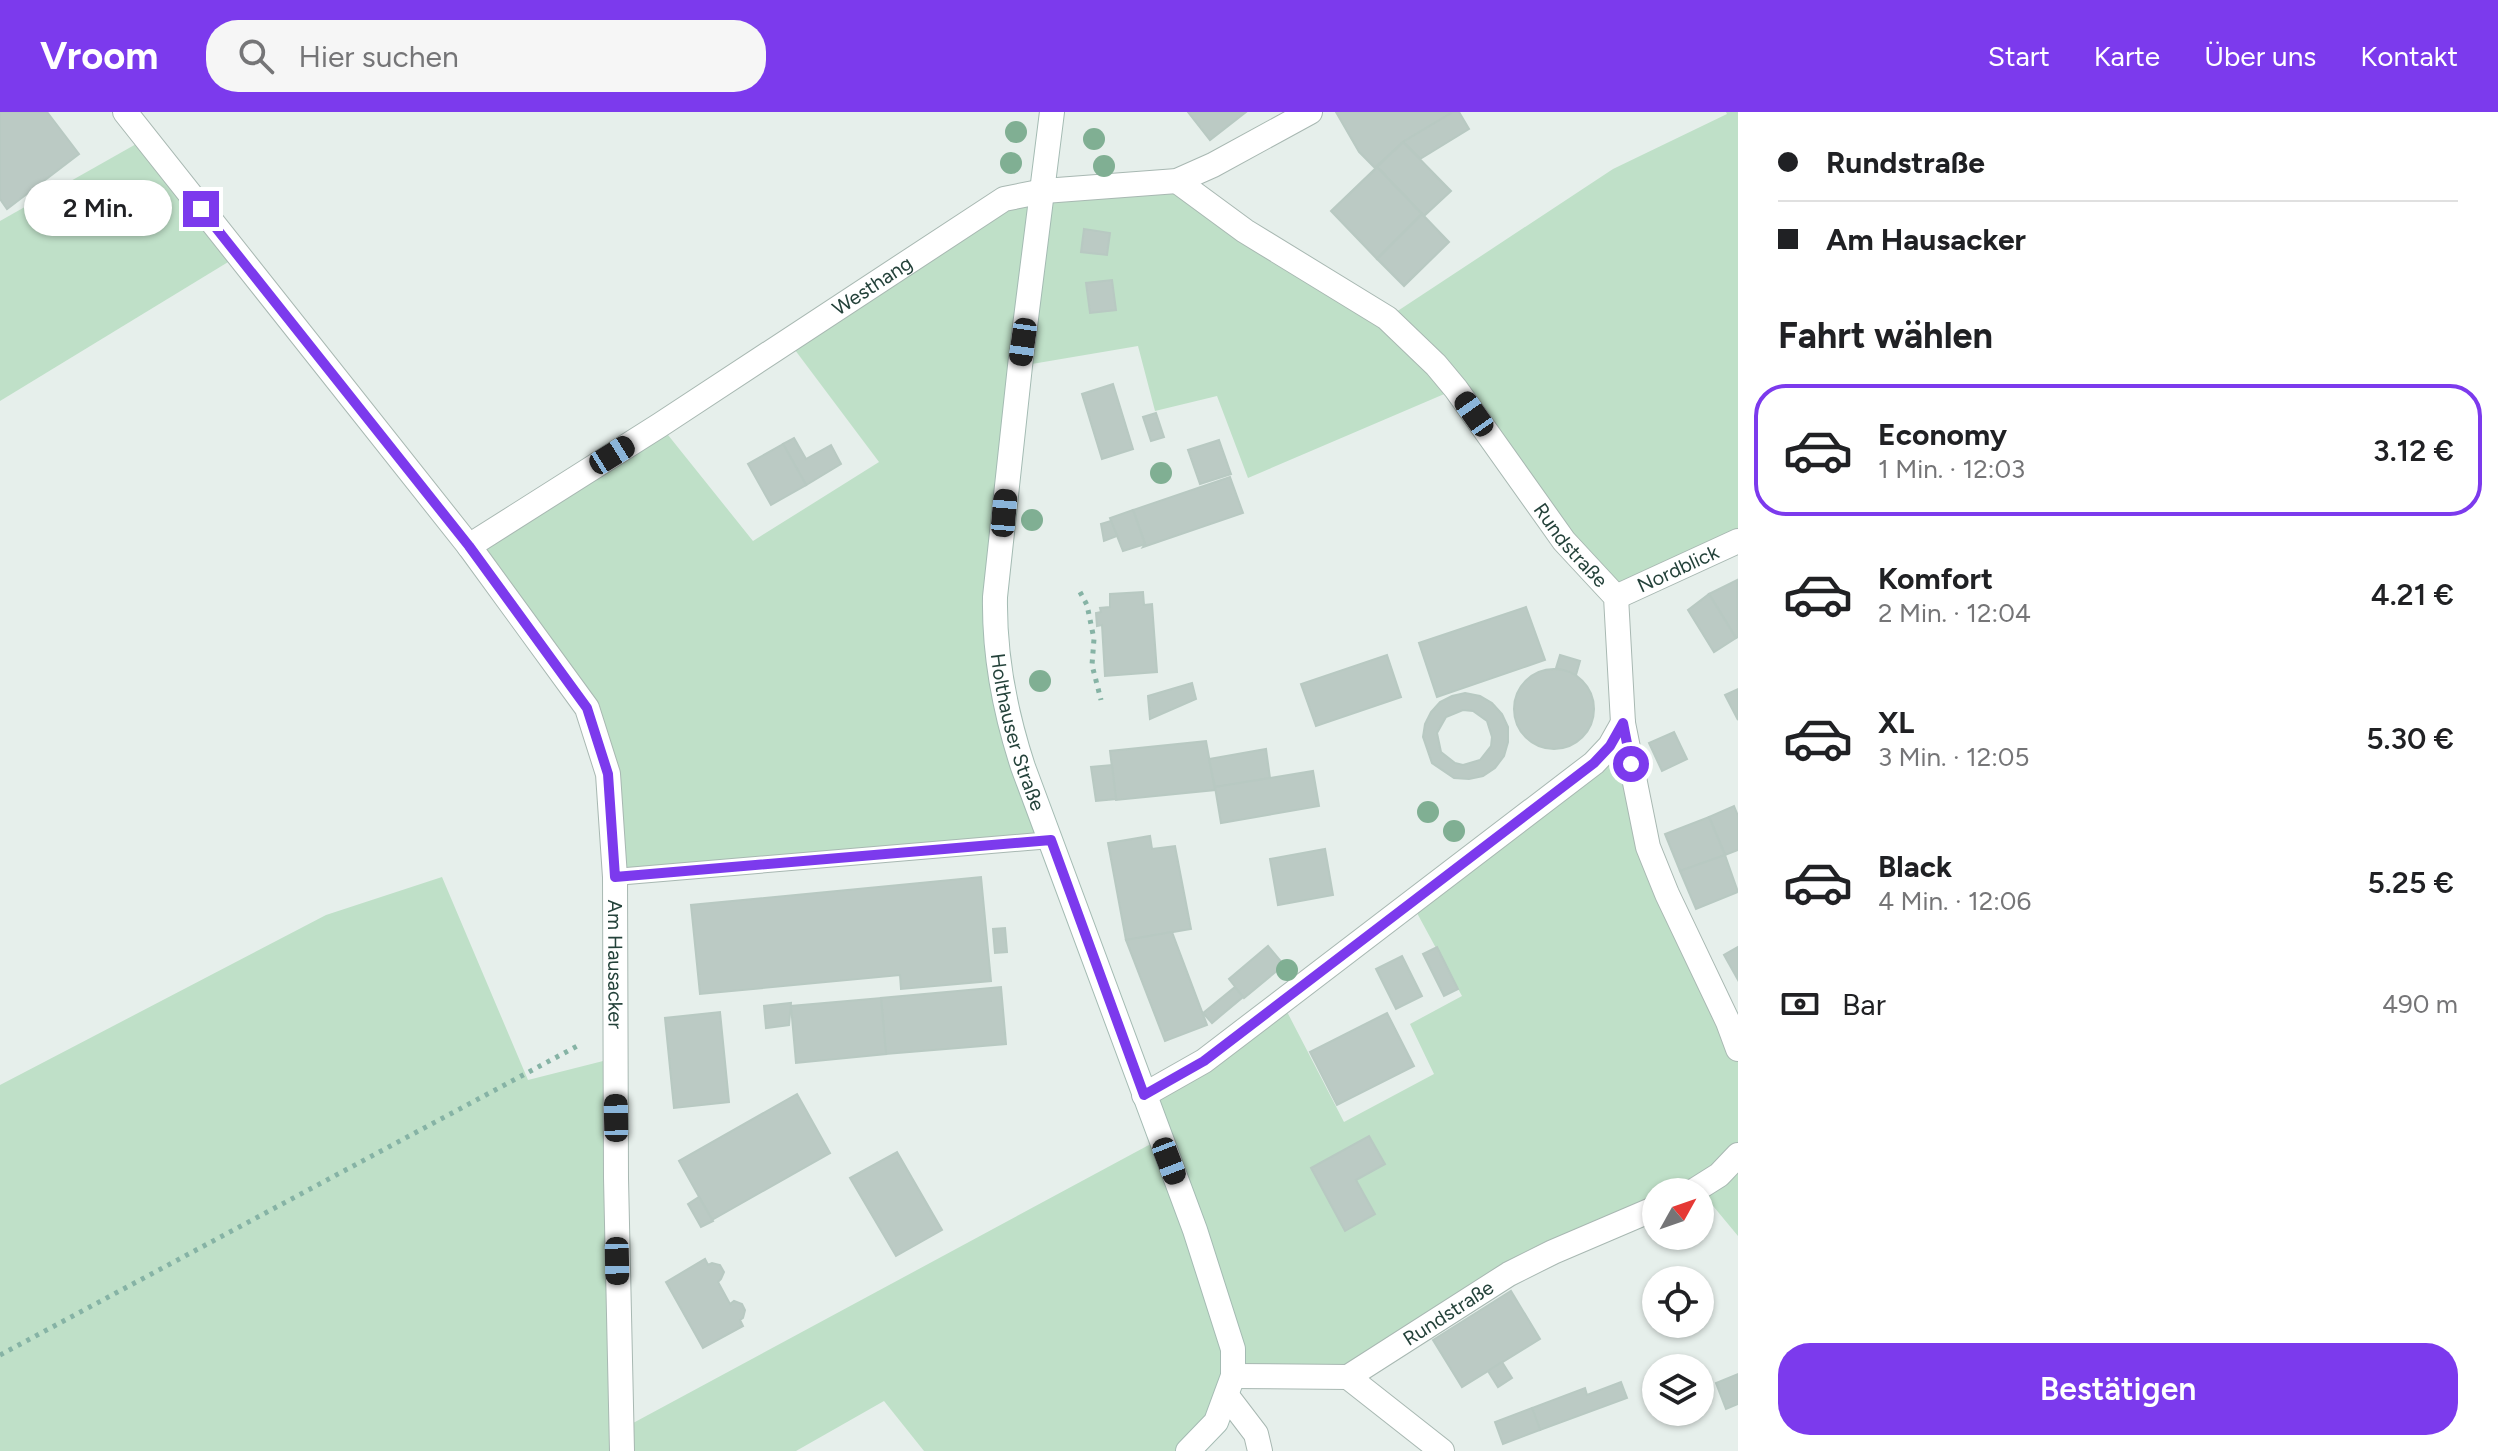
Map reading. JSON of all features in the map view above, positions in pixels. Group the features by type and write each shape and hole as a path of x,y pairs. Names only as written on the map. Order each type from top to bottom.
{"street":[{"name":"Am Hausacker","path":"125,112 469,546 587,708 608,774 615,877 616,1163 622,1451"},
{"name":"Holthauser Straße","path":"1052,112 1020,366 994,629 1008,719 1205,1260 1233,1349 1230,1386"},
{"name":"Westhang","path":"469,546 660,425 1004,199 1044,191 1177,181 1310,112"},
{"name":"Rundstraße","path":"1177,181 1245,231 1376,310 1397,327 1456,389 1564,541 1616,597 1623,723 1648,847 1738,1049"},
{"name":"Nordblick","path":"1616,597 1738,541"},
{"path":"1144,1095 1204,1061 1594,763 1610,746 1623,723"},
{"path":"1714,1178 1738,1155"},
{"name":"Rundstraße","path":"1348,1377 1509,1274 1642,1214"},
{"path":"1230,1386 1348,1377 1442,1451"},
{"path":"1188,1451 1216,1422 1230,1386"},
{"path":"1230,1386 1256,1434 1260,1451"}],"lane":[{"path":"615,877 1051,840"}],"path":[{"path":"1080,592 1087,605 1094,639 1092,665 1101,700"},
{"path":"0,1355 581,1044"}],"green space":[{"path":"1726,112 1738,112 1738,540 1616,597 1456,389 1248,478 1217,396 1155,411 1138,346 1020,366 994,629 1050,840 615,877 587,708 469,546 660,425 753,541 879,462 792,346 1004,199 1177,181 1387,318 1613,169"},
{"path":"145,139 238,256 0,401 0,221"},
{"path":"1623,723 1634,784 1738,1049 1738,1236 1714,1207 1714,1178 1642,1178 1642,1213 1348,1377 1233,1376 1188,1451 924,1451 884,1401 796,1451 0,1451 0,1085 326,915 442,877 528,1080 615,1058 622,1429 1160,1139 1144,1095 1282,1002 1344,1122 1434,1074 1410,1024 1462,996 1411,902"}],"building":[{"path":"0,112 47,112 79,154 7,209 0,199"},
{"path":"1188,112 1246,112 1210,140"},
{"path":"1336,112 1453,112 1403,142 1375,168 1359,152"},
{"path":"1453,112 1459,112 1469,129 1420,159 1403,142"},
{"path":"1403,142 1451,191 1424,216 1377,167"},
{"path":"1377,167 1422,214 1377,259 1331,211"},
{"path":"1422,214 1449,242 1404,286 1377,259"},
{"path":"1084,229 1110,233 1107,255 1081,252"},
{"path":"1112,280 1116,310 1090,313 1086,283"},
{"path":"1113,384 1133,449 1102,459 1082,394"},
{"path":"1156,413 1164,437 1151,441 1143,417"},
{"path":"794,438 806,459 831,445 841,464 806,485 783,444"},
{"path":"1219,440 1231,474 1200,484 1188,450"},
{"path":"783,444 806,485 771,505 748,464"},
{"path":"1230,477 1243,513 1143,547 1145,544 1133,510"},
{"path":"1133,510 1145,544 1123,551 1110,518"},
{"path":"1111,521 1117,536 1104,541 1101,524"},
{"path":"1737,580 1738,637 1736,638 1709,594"},
{"path":"1143,592 1144,605 1152,604 1157,672 1105,676 1102,625 1097,626 1096,613 1101,612 1100,608 1110,607 1110,594"},
{"path":"1709,594 1736,638 1714,652 1688,610"},
{"path":"1526,607 1545,660 1437,697 1419,643"},
{"path":"1387,655 1401,697 1316,726 1301,684"},
{"path":"1560,655 1580,661 1576,675 1556,668"},
{"path":"1554,669 1569,672 1582,681 1591,694 1594,709 1591,724 1582,737 1569,746 1554,749 1539,746 1526,737 1517,724 1514,709 1517,694 1526,681 1539,672"},
{"path":"1192,683 1196,699 1150,719 1148,696"},
{"path":"1738,689 1738,720 1725,695"},
{"path":"1465,693 1480,696 1502,714 1508,727 1504,756 1495,768 1483,776 1454,778 1432,763 1423,737 1425,724 1440,702","holes":["1463,710 1473,711 1487,721 1492,737 1491,746 1480,760 1463,765 1455,763 1441,752 1437,733 1446,717"]},
{"path":"1674,732 1687,759 1662,771 1649,743"},
{"path":"1206,741 1215,790 1116,800 1110,751"},
{"path":"1266,749 1270,778 1215,787 1209,759"},
{"path":"1112,765 1116,799 1096,801 1091,767"},
{"path":"1313,771 1319,806 1221,823 1215,787"},
{"path":"1734,806 1738,816 1738,850 1725,855 1709,817"},
{"path":"1709,817 1725,855 1680,871 1665,834"},
{"path":"1150,836 1152,849 1175,846 1191,929 1126,940 1108,843"},
{"path":"1325,849 1333,895 1278,905 1270,859"},
{"path":"1725,855 1738,892 1696,909 1680,871"},
{"path":"981,877 991,981 901,989 900,975 700,994 691,905"},
{"path":"1005,928 1007,952 995,953 993,929"},
{"path":"1172,932 1207,1025 1165,1041 1126,940"},
{"path":"1268,946 1284,965 1244,998 1229,979"},
{"path":"1437,947 1458,989 1444,996 1423,954"},
{"path":"1738,947 1738,980 1724,955"},
{"path":"1402,956 1422,996 1396,1009 1376,969"},
{"path":"1001,987 1006,1044 886,1054 881,998"},
{"path":"1235,987 1243,997 1212,1023 1203,1013"},
{"path":"881,998 886,1054 796,1063 791,1006"},
{"path":"791,1003 789,1025 766,1028 764,1006"},
{"path":"720,1012 729,1102 674,1108 665,1018"},
{"path":"1387,1013 1414,1066 1337,1105 1310,1052"},
{"path":"797,1094 830,1153 712,1220 679,1161"},
{"path":"1369,1136 1385,1164 1356,1180 1375,1214 1345,1231 1311,1168"},
{"path":"897,1152 942,1230 896,1256 850,1178"},
{"path":"699,1197 713,1221 701,1227 688,1204"},
{"path":"705,1259 708,1265 720,1265 724,1272 718,1282 730,1304 734,1301 742,1304 745,1310 740,1320 743,1326 703,1348 666,1282"},
{"path":"1511,1291 1540,1339 1462,1387 1433,1340"},
{"path":"1502,1362 1512,1378 1498,1387 1488,1371"},
{"path":"1738,1374 1738,1404 1726,1409 1716,1383"},
{"path":"1621,1382 1627,1398 1540,1430 1532,1408 1585,1388 1587,1395"},
{"path":"1532,1408 1540,1430 1503,1444 1495,1422"}],"route":[{"path":"201,209 469,546 587,708 608,774 615,877 1051,840 1144,1095 1204,1061 1594,763 1610,746 1623,723 1631,764"}]}
